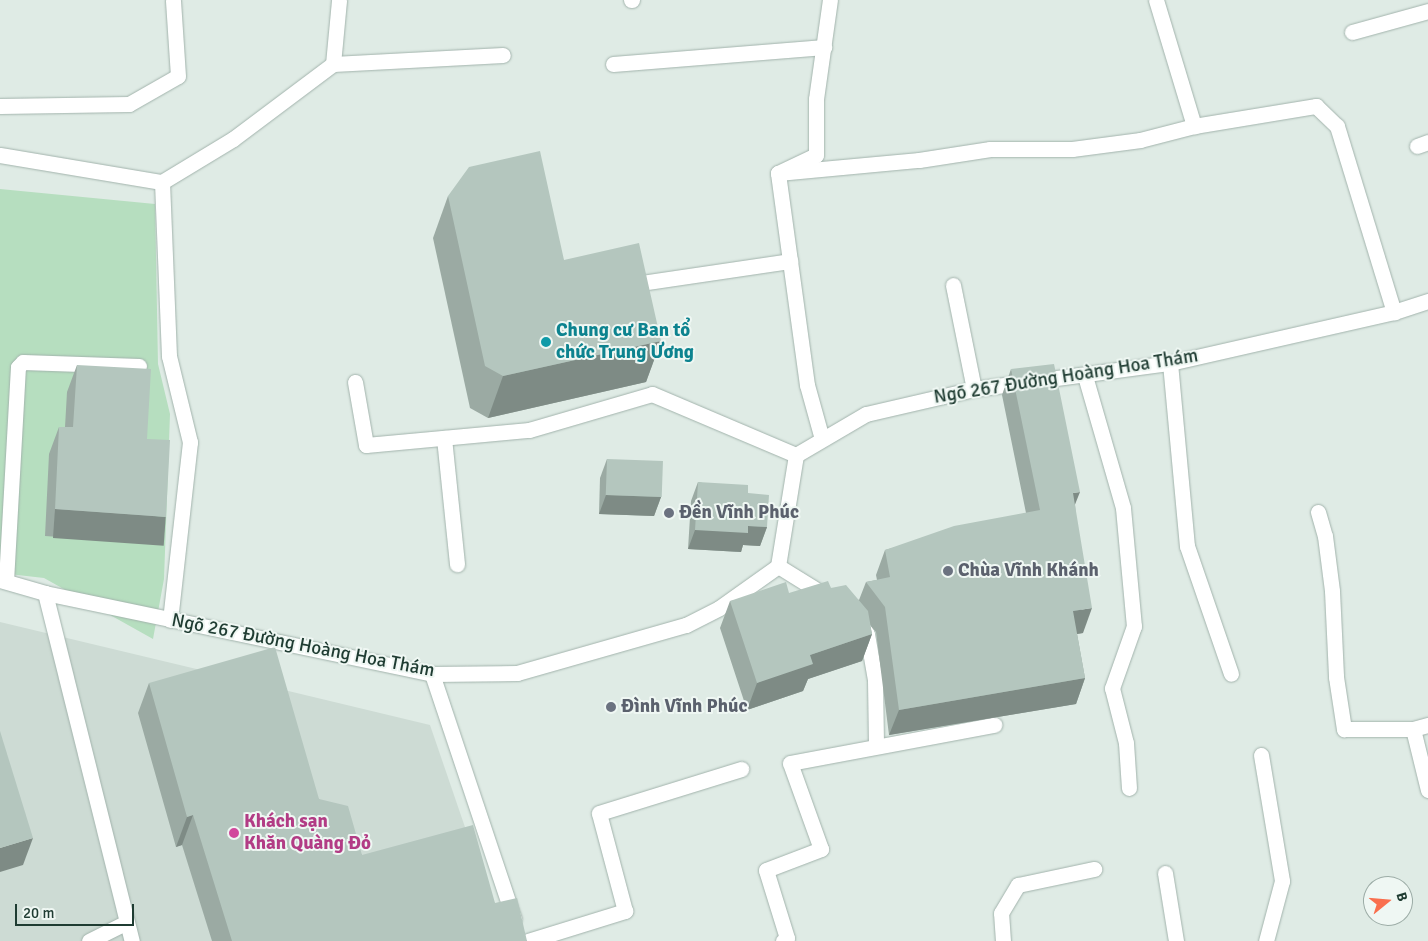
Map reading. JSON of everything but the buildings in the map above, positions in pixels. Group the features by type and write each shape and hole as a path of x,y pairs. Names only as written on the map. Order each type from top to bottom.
{"street":[{"path":"0,106 129,104 178,76 173,0"},
{"path":"333,64 339,0"},
{"path":"778,173 816,155 816,100 830,0"},
{"path":"1156,0 1194,126"},
{"path":"1352,32 1428,12"},
{"path":"613,64 824,47"},
{"path":"0,155 162,182 233,139 333,64 503,55"},
{"path":"778,173 990,149 1072,149 1140,140 1194,126 1316,106 1337,126 1394,312"},
{"path":"778,173 808,385 822,438"},
{"path":"162,182 169,356 190,442 170,620"},
{"path":"634,284 790,261"},
{"path":"953,284 974,389"},
{"name":"Ngõ 267 Đường Hoàng Hoa Thám","path":"796,455 822,438 866,414 974,389 1085,376 1170,363 1394,312 1428,301"},
{"path":"3,581 18,367 23,362 139,366"},
{"path":"1170,363 1187,546 1231,674"},
{"path":"1085,376 1123,508 1134,626 1112,688 1126,743 1129,788"},
{"path":"355,382 366,445 529,430 652,394 796,455 778,566 842,605"},
{"path":"444,438 457,564"},
{"path":"1318,512 1328,554 1336,677 1344,729 1413,729 1428,725"},
{"name":"Ngõ 267 Đường Hoàng Hoa Thám","path":"3,581 45,593 432,674 517,673 686,625 719,608 778,566"},
{"path":"45,593 132,941"},
{"path":"854,616 867,634 875,680 876,745"},
{"path":"432,674 521,941"},
{"path":"783,941 786,938 766,870 821,849 790,763 876,745 994,725"},
{"path":"1413,729 1428,790"},
{"path":"1261,755 1282,881 1266,941"},
{"path":"528,941 624,911 599,813 741,769"},
{"path":"1002,941 1001,913 1018,885 1094,869"},
{"path":"1166,873 1176,941"},
{"path":"89,941 127,922"}],"shaded area":[{"name":"Khách sạn Khăn Quàng Đỏ","path":"0,622 430,725 504,941 0,941"}],"green space":[{"path":"0,189 155,204 158,364 170,414 164,579 153,639 44,578 0,573"}],"place":[{"name":"Chung cư Ban tổ chức Trung Ương","path":"546,342"},
{"name":"Đền Vĩnh Phúc","path":"669,513"},
{"name":"Chùa Vĩnh Khánh","path":"948,571"},
{"name":"Đình Vĩnh Phúc","path":"611,707"},
{"name":"Khách sạn Khăn Quàng Đỏ","path":"234,833"}]}
